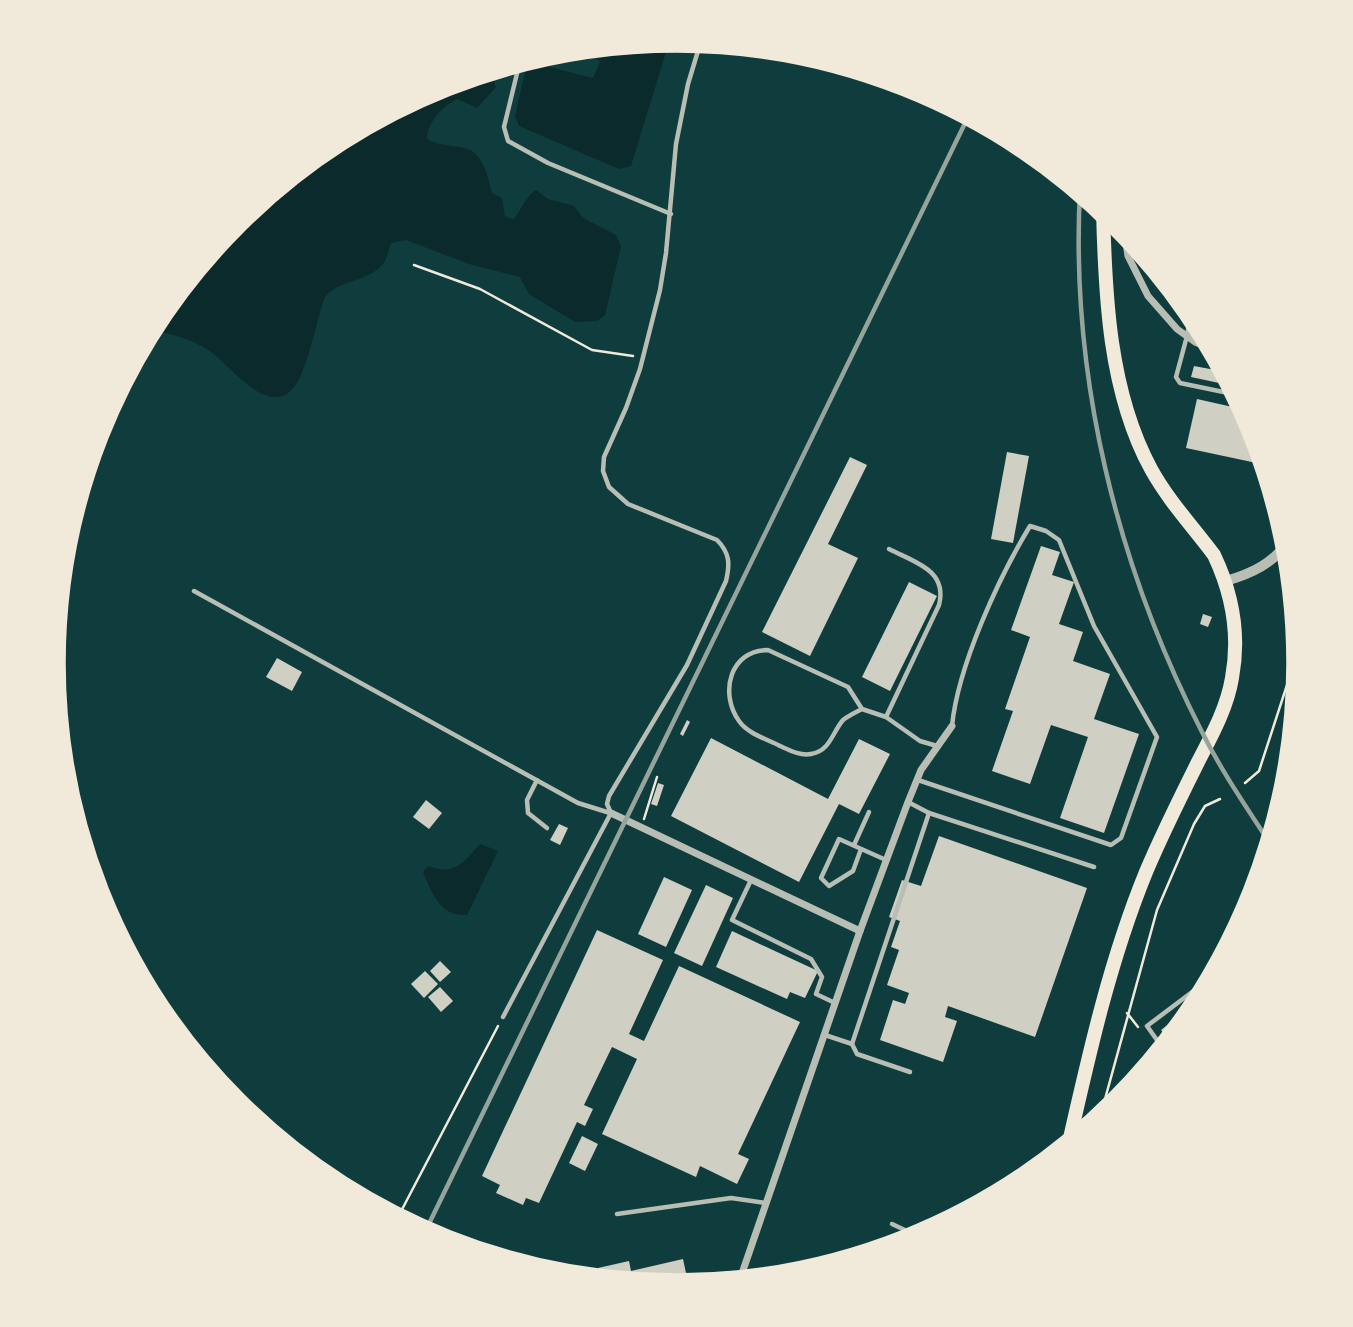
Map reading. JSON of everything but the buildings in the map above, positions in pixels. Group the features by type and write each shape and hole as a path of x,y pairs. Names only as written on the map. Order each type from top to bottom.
{"main road":[{"path":"1072,1132 1113,967 1145,875 1229,693 1233,676 1236,627 1226,581 1214,555 1151,469 1128,416 1117,370 1109,307 1104,224"}],"street":[{"path":"1127,248 1128,256 1148,296 1177,329 1198,342"},
{"path":"1226,581 1254,572 1279,555"},
{"path":"742,1272 860,931 908,802 921,770 952,726"},
{"path":"611,813 860,931"}],"lane":[{"path":"611,813 607,804 609,796 687,665 726,581 729,567 725,548 717,540 628,504 609,487 604,478 604,457 626,408 643,358 660,290 677,145 688,84 698,52"},
{"path":"517,72 505,127 508,141 548,163 671,214"},
{"path":"1188,327 1176,377 1180,383 1226,393"},
{"path":"917,780 1111,845 1121,838 1157,737 1094,626 1059,540 1046,531 1030,526 1021,542 979,631 955,699 952,726"},
{"path":"886,717 939,605 942,593 939,580 931,571 889,549"},
{"path":"194,591 578,803 611,813"},
{"path":"862,709 844,720 822,750 810,755 794,752 747,730 738,721 733,710 730,682 734,668 743,656 754,650 768,650 848,687 862,709 886,717 920,741 938,746"},
{"path":"537,780 527,800 528,813 547,828"},
{"path":"908,802 929,813 1094,867"},
{"path":"854,845 869,812"},
{"path":"503,1017 611,813"},
{"path":"911,1072 857,1054 852,1044 929,813"},
{"path":"861,849 853,871 829,886 821,878 839,839 887,860"},
{"path":"751,880 732,920 811,959 822,977 816,994 835,1003"},
{"path":"1159,1042 1147,1026 1195,990"},
{"path":"824,1035 852,1044"},
{"path":"617,1214 731,1198 766,1203"},
{"path":"891,1224 907,1231"}],"path":[{"path":"414,265 480,289 592,350 643,358"},
{"path":"1245,783 1259,771 1289,680"},
{"path":"645,815 657,777"},
{"path":"1104,1103 1157,910 1194,824 1205,806 1220,799"},
{"path":"401,1211 503,1017"}],"water":[{"path":"666,51 631,166 619,169 519,126 515,116 525,70 545,66 593,78 600,62 594,56"},
{"path":"493,79 496,87 477,108 457,99 441,110 433,121 427,139 467,149 479,157 492,193 502,198 505,217 514,219 536,190 548,199 574,206 583,218 616,235 621,246 605,315 597,321 575,322 529,294 520,277 469,264 406,240 391,243 385,260 376,271 336,288 324,299 300,377 290,391 279,397 267,396 255,390 211,352 182,337 162,332 190,290 243,230 303,177 370,133 405,114 442,97"},
{"path":"480,844 498,851 467,915 458,915 438,902 423,872 428,866 445,869 458,866"}],"railway":[{"path":"429,1224 965,123"},
{"path":"1080,202 1079,260 1083,330 1092,400 1105,469 1123,537 1172,669 1226,776 1264,835"}]}
